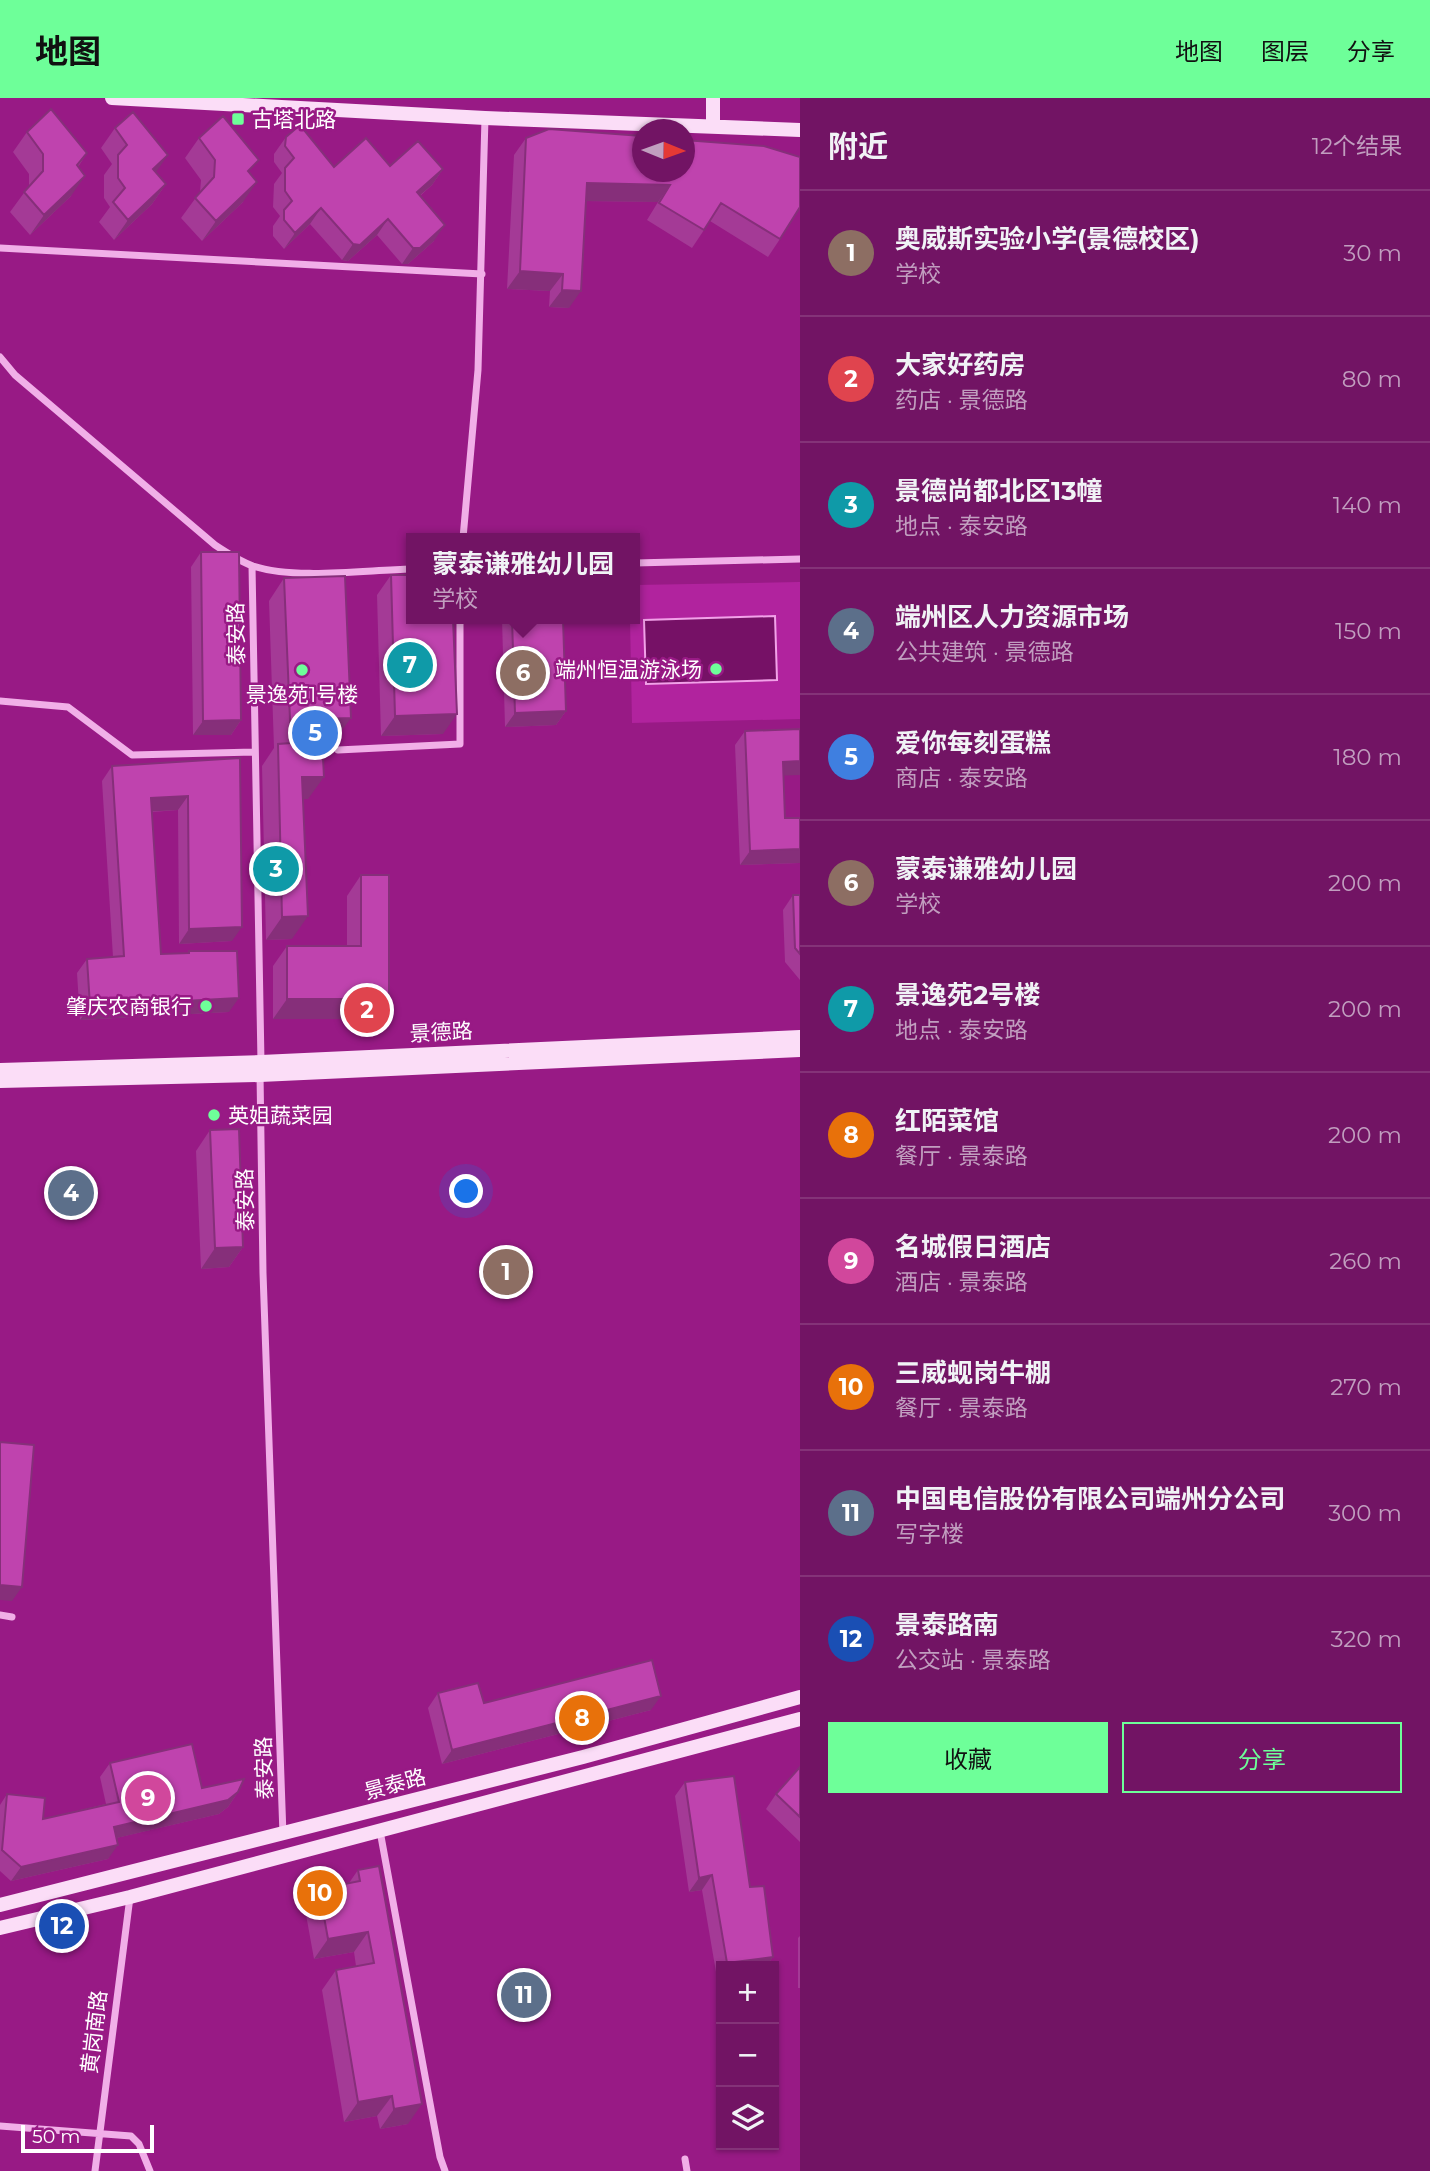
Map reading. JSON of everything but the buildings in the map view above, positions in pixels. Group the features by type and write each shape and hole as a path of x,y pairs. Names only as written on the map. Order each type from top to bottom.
{"street":[{"path":"112,98 485,118 800,130"},
{"path":"713,98 713,125"},
{"path":"463,533 478,370 485,118"},
{"path":"0,247 482,274"},
{"path":"0,357 15,375 215,545 252,566 305,572 406,569"},
{"path":"640,563 800,559"},
{"name":"泰安路","path":"252,566 263,1273 284,1835"},
{"path":"338,750 460,744 460,624"},
{"path":"0,701 68,707 132,755 254,752"},
{"name":"景德路","path":"0,1070 261,1069 800,1037"},
{"name":"景德路","path":"0,1081 800,1050"},
{"path":"0,1615 12,1616"},
{"name":"景泰路","path":"0,1905 284,1835 800,1697"},
{"path":"0,1927 130,1897 800,1719"},
{"path":"380,1831 431,2113 445,2171"},
{"path":"284,1835 284,1856"},
{"name":"黄岗南路","path":"95,2171 130,1897"},
{"path":"0,2126 131,2136 139,2144 150,2171"},
{"path":"685,2158 688,2171"}],"shaded area":[{"name":"端州恒温游泳场","path":"800,582 800,719 632,723 630,624 640,624 640,585"},
{"path":"775,616 777,680 646,684 644,620"}],"place":[{"name":"古塔北路","path":"238,119"},
{"name":"景逸苑2号楼","path":"410,665"},
{"name":"端州恒温游泳场","path":"716,669"},
{"name":"景逸苑1号楼","path":"302,670"},
{"name":"蒙泰谦雅幼儿园","path":"523,673"},
{"name":"爱你每刻蛋糕","path":"315,733"},
{"name":"景德尚都北区13幢","path":"276,869"},
{"name":"肇庆农商银行","path":"206,1006"},
{"name":"大家好药房","path":"367,1010"},
{"name":"英姐蔬菜园","path":"214,1115"},
{"name":"端州区人力资源市场","path":"71,1193"},
{"name":"奥威斯实验小学(景德校区)","path":"506,1272"},
{"name":"红陌菜馆","path":"582,1718"},
{"name":"名城假日酒店","path":"148,1798"},
{"name":"三威蚬岗牛棚","path":"320,1893"},
{"name":"景泰路南","path":"62,1926"},
{"name":"中国电信股份有限公司端州分公司","path":"524,1995"}]}
